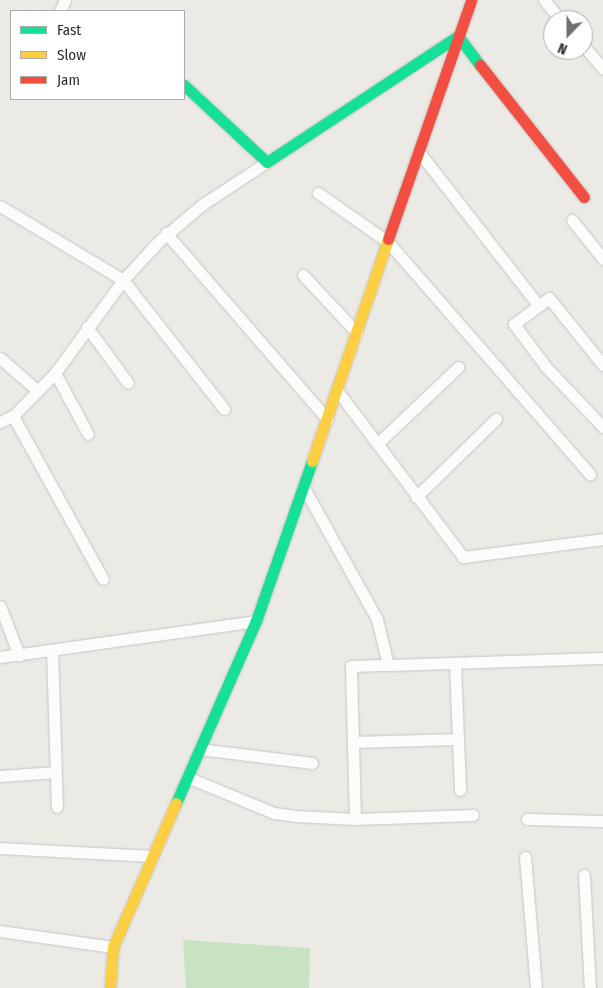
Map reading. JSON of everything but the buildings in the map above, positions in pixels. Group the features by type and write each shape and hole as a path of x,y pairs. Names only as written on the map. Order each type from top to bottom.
{"street":[{"path":"110,988 113,947 256,621 339,393 357,333 471,0"},
{"path":"544,0 552,10"},
{"path":"0,422 13,416 55,373 123,280 166,233 267,162 458,36"},
{"path":"458,36 584,197"},
{"path":"593,58 603,69"},
{"path":"185,86 267,162"},
{"path":"419,152 538,306"},
{"path":"318,193 388,242 590,474"},
{"path":"0,206 123,280 224,409"},
{"path":"572,220 603,260"},
{"path":"166,233 328,420"},
{"path":"303,275 357,333"},
{"path":"603,365 549,298 514,324 546,367 603,427"},
{"path":"88,327 128,383"},
{"path":"0,358 38,391"},
{"path":"378,444 458,367"},
{"path":"55,373 88,434"},
{"path":"339,393 463,557 603,539"},
{"path":"13,416 103,579"},
{"path":"416,496 496,419"},
{"path":"304,488 377,619 388,665"},
{"path":"0,606 19,655"},
{"path":"0,657 256,621"},
{"path":"52,650 57,806"},
{"path":"355,819 350,666 603,658"},
{"path":"455,664 460,790"},
{"path":"353,742 458,739"},
{"path":"200,749 312,763"},
{"path":"0,776 56,772"},
{"path":"187,777 274,813 355,819 473,815"},
{"path":"527,819 603,821"},
{"path":"0,848 152,856"},
{"path":"525,857 536,988"},
{"path":"584,875 590,988"},
{"path":"0,931 113,947"}],"green space":[{"path":"183,940 310,948 309,988 186,988"}],"traffic: fast":[{"path":"185,86 267,162 458,36 480,65"},
{"path":"176,803 256,621 312,461"}],"traffic: slow":[{"path":"312,461 388,239"},
{"path":"110,988 113,947 176,803"}],"traffic: jam":[{"path":"388,239 471,0"},
{"path":"480,65 584,197"}]}
